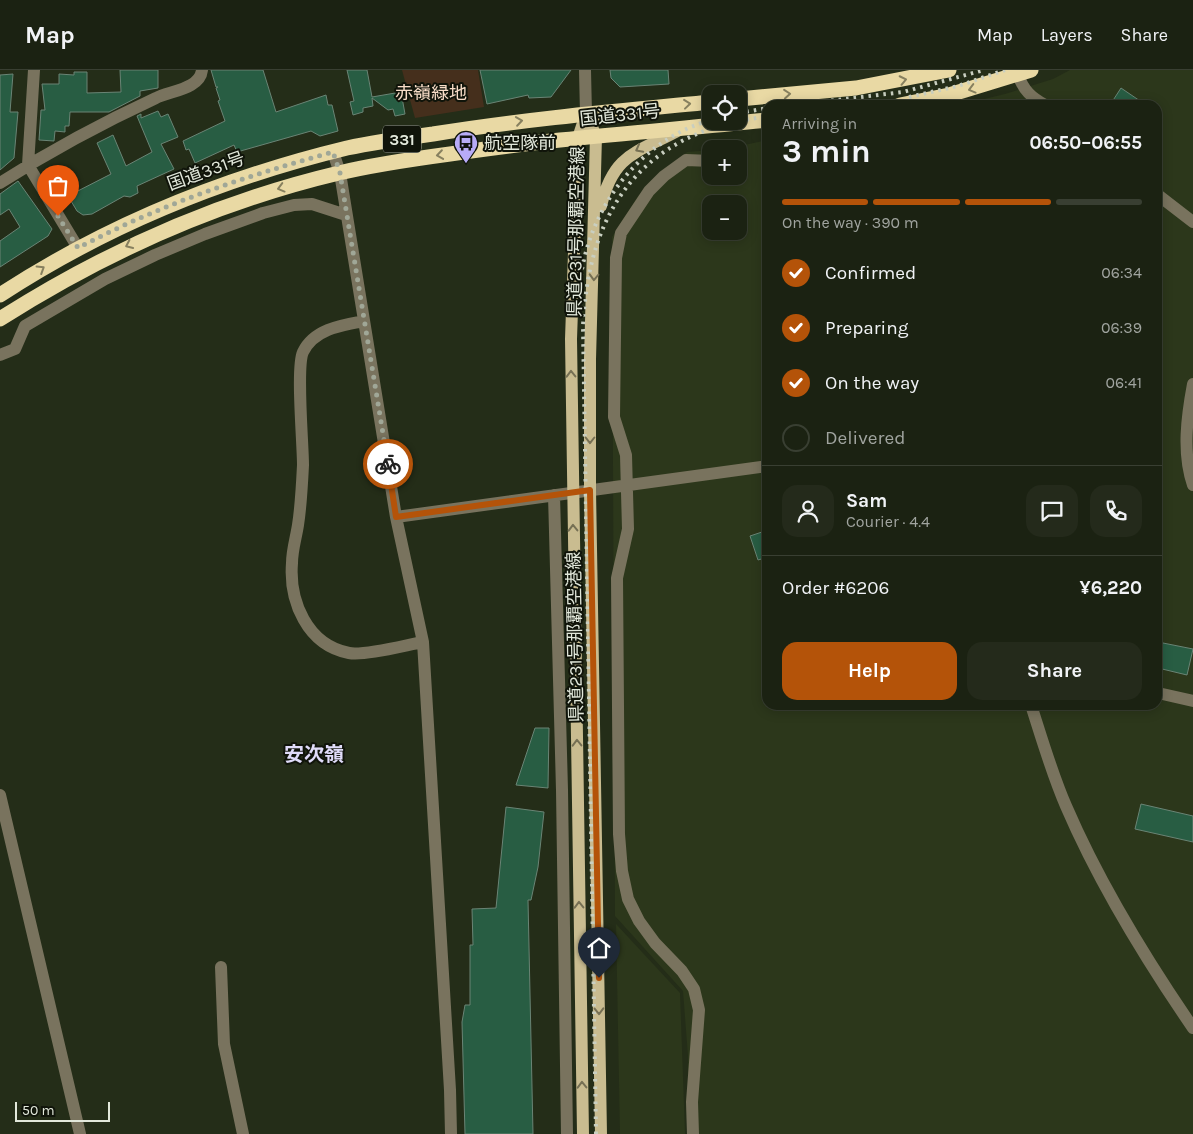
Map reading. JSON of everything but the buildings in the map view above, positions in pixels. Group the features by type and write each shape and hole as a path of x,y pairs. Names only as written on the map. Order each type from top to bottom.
{"highway":[{"path":"747,98 856,88 949,70"},
{"path":"924,100 949,95 1022,72"},
{"name":"国道331号","path":"0,295 78,248 156,209 254,174 333,152 470,128 702,103"},
{"name":"国道331号","path":"0,319 86,267 164,230 268,192 340,173 474,150 596,136 762,121"}],"main road":[{"name":"県道231号那覇空港線","path":"586,114 596,136 590,359 590,490 601,1134"},
{"name":"県道231号那覇空港線","path":"583,1134 571,339 578,138 586,114"},
{"path":"595,228 606,187 620,163 642,147 683,128"}],"street":[{"path":"34,70 28,165 78,248"},
{"path":"0,183 105,121 171,91 195,84 202,70"},
{"path":"585,70 586,114"},
{"path":"1022,72 1024,88 1031,97 1036,100"},
{"path":"333,152 340,173 396,517 423,642 450,1090 451,1134"},
{"path":"693,1134 692,1102 699,1010 694,989 639,921 628,899 622,871 619,834 617,578 628,529 626,455 614,417 616,258 621,233 649,191 664,176 686,160 702,161"},
{"path":"1162,198 1193,222"},
{"path":"0,356 15,349 25,326 105,279 205,234 263,213 294,205 312,204 346,215"},
{"path":"364,321 336,327 319,335 310,341 302,353 300,376 303,466 298,524 291,564 294,590 299,614 311,633 327,645 350,653 423,642"},
{"path":"1193,384 1186,434 1190,476 1193,485"},
{"path":"396,517 762,467"},
{"path":"554,495 562,790 567,1134"},
{"path":"1162,694 1193,701"},
{"path":"1033,710 1066,806 1104,884 1142,952 1193,1028"},
{"path":"0,795 80,1134"},
{"path":"221,967 224,1044 243,1134"}],"shaded area":[{"path":"1070,70 1193,70 1193,1134 688,1134 688,1056 683,991 615,916 612,237 638,196 687,152 702,151 702,185 747,185 747,144 762,141 762,710 1162,710 1162,100 980,100 1053,79"},
{"path":"616,924 680,993 685,1134 620,1134"}],"green space":[{"name":"赤嶺緑地","path":"402,70 478,70 484,107 415,118"}],"railway":[{"path":"836,100 903,92 984,70"},
{"path":"909,97 958,86 1005,70"},
{"path":"747,112 762,109"},
{"path":"747,120 762,117"},
{"path":"580,284 593,230 605,205 621,182 639,161 661,144 685,130 702,123"},
{"path":"596,1134 583,326 587,288 594,254 606,222 622,194 643,169 668,149 709,130"}],"way so far":[{"path":"58,216 78,248 156,209 254,174 333,152 340,173 340,184 388,464"}],"place":[{"name":"航空隊前","path":"466,164"}],"district":[{"name":"安次嶺","path":"314,754"}],"route":[{"path":"388,464 396,517 590,490 599,978"}]}
